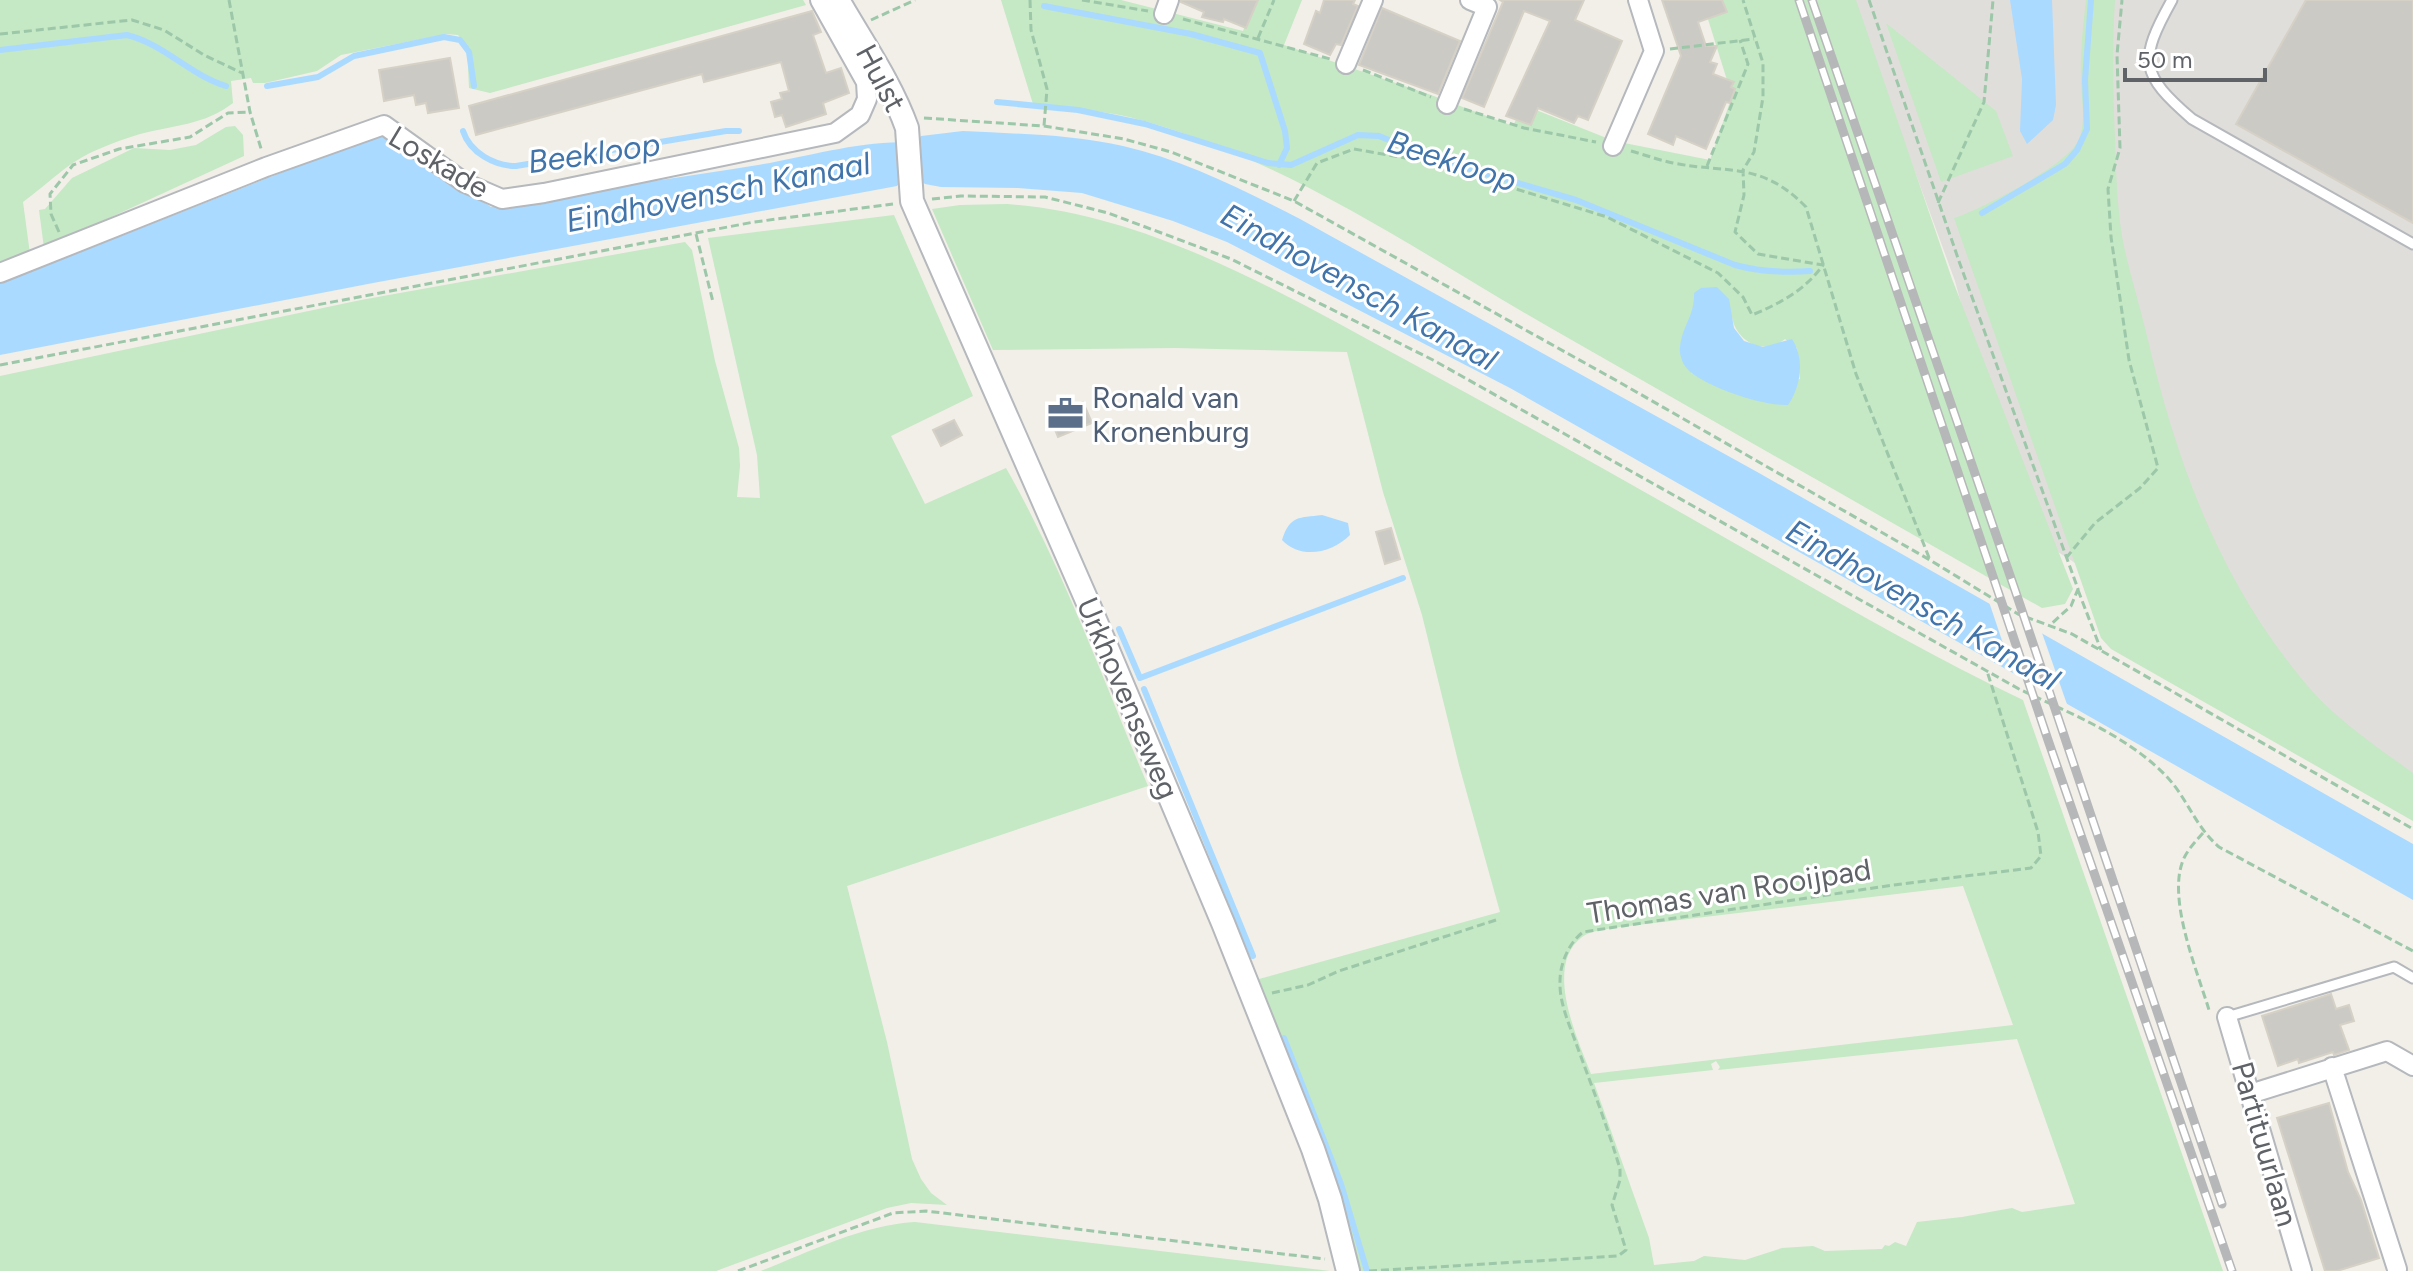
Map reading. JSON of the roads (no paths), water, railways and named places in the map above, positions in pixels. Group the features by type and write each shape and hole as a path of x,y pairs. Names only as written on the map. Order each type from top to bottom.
{"street":[{"name":"Loskade","path":"0,273 266,167 384,125 465,183 502,199 835,133 860,115 867,99 866,82 820,0"},
{"name":"Hulst","path":"838,0 883,77 905,123"},
{"path":"1346,64 1373,0"},
{"path":"1447,104 1487,7 1470,0"},
{"path":"1613,146 1654,51 1638,0"},
{"name":"Urkhovenseweg","path":"905,123 912,197 1088,603 1253,996 1313,1149 1347,1265"},
{"name":"Partituurlaan","path":"2227,1017 2302,1271"},
{"path":"2250,1094 2387,1051 2413,1066"},
{"path":"2332,1067 2400,1268"}],"lane":[{"path":"2172,0 2160,22 2150,52 2151,75 2160,92 2192,119 2413,244"},
{"path":"2227,1017 2394,967 2413,978"}],"water":[{"path":"2010,0 2052,0 2056,105 2053,120 2027,144 2020,131 2022,79"},
{"name":"Eindhovensch Kanaal","path":"963,131 1083,139 1146,152 1213,177 1300,219 1759,473 2413,844 2413,900 1510,388 1227,242 1173,221 1082,193 941,187 925,184 918,178 904,178 897,186 0,355 0,284 382,133 491,207 858,146 916,143 921,136"},
{"path":"1717,287 1729,299 1734,328 1744,341 1763,347 1792,339 1799,355 1800,372 1788,405 1752,400 1726,391 1702,380 1685,365 1680,347 1693,308 1694,293 1701,288"},
{"path":"1322,515 1348,523 1350,535 1326,550 1316,552 1298,550 1282,540 1288,526 1296,519"}],"waterway":[{"name":"Beekloop","path":"1982,213 2065,164 2077,150 2087,129 2085,80 2091,0"},
{"path":"1044,6 1191,34 1260,53 1285,131 1287,148 1279,165"},
{"name":"Beekloop","path":"0,50 127,35 153,45 201,75 226,86"},
{"name":"Beekloop","path":"267,86 318,77 354,56 444,37 460,40 469,52 474,86"},
{"name":"Beekloop","path":"997,102 1078,110 1145,124 1268,163 1291,165 1358,135 1379,136 1439,160 1576,200 1735,265 1772,271 1810,271"},
{"name":"Beekloop","path":"463,131 471,146 484,157 500,164 516,166 739,131"},
{"path":"1119,629 1140,678 1403,578"},
{"path":"1144,689 1253,956"},
{"path":"1284,1038 1341,1184 1367,1271"}],"railway":[{"path":"1799,0 2048,740 2232,1271"},
{"path":"1812,0 2222,1204"}],"place":[{"name":"Ronald van Kronenburg","path":"1066,414"}]}
